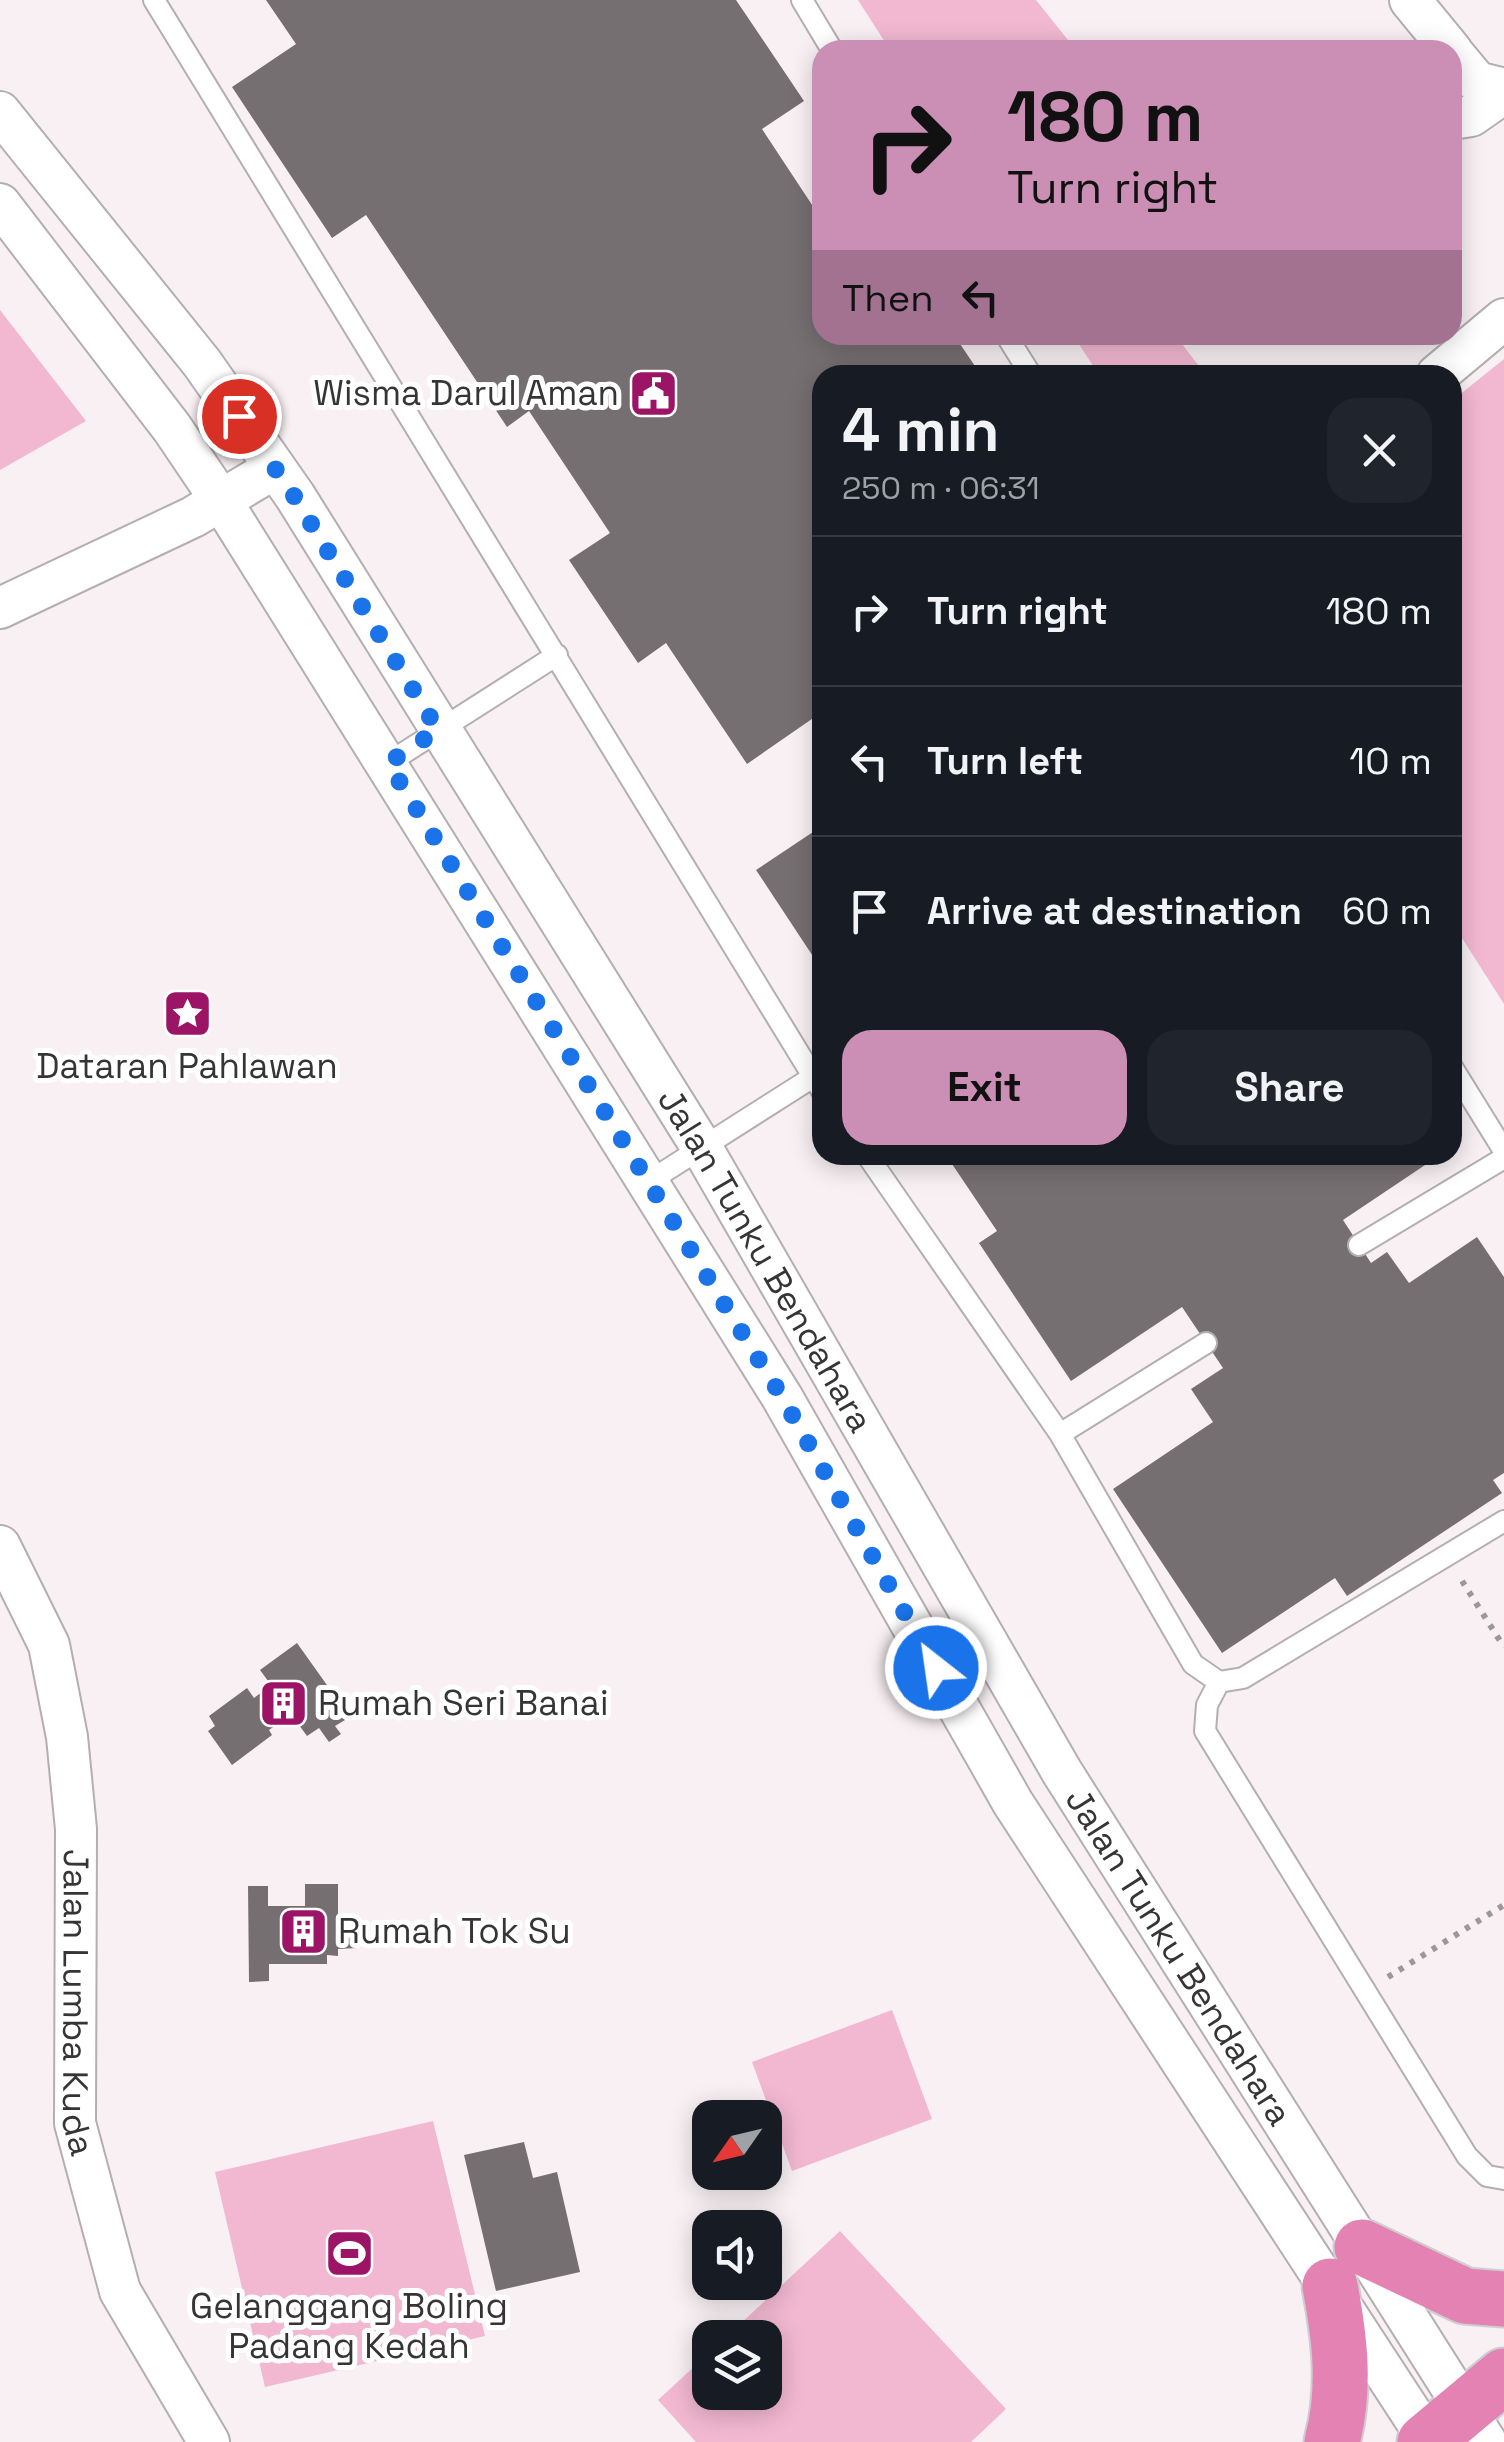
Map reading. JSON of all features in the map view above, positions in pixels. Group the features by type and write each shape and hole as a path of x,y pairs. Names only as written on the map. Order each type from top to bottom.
{"highway":[{"path":"1332,2442 1342,2405 1339,2333 1346,2266 1465,2296 1504,2299"},
{"path":"1446,2435 1504,2376"}],"street":[{"path":"1410,0 1443,40"},
{"path":"1462,63 1477,82 1504,91"},
{"path":"1462,117 1472,116 1504,91"},
{"name":"Jalan Tunku Bendahara","path":"0,112 202,363 276,468 702,1148 1446,2435"},
{"name":"Jalan Tunku Bendahara","path":"0,204 172,428 388,763 782,1397 1013,1803 1346,2266"},
{"path":"1449,365 1504,319"},
{"path":"0,608 222,502 276,468"},
{"name":"Jalan Lumba Kuda","path":"0,1546 49,1645 66,1737 76,1830 75,2123 120,2291 209,2442"},
{"path":"1013,1803 1062,1772"}],"lane":[{"path":"154,0 812,1074"},
{"path":"802,0 826,40"},
{"path":"388,763 557,655"},
{"path":"1359,1245 1504,1154 1462,1083"},
{"path":"648,1182 812,1087"},
{"path":"874,1165 1060,1434 1193,1664 1220,1682 1243,1678 1504,1521"},
{"path":"1060,1434 1206,1343"},
{"path":"1220,1682 1207,1705 1206,1731 1467,2156 1487,2176 1504,2179"}],"path":[{"path":"1446,1556 1504,1648"},
{"path":"1366,1991 1504,1905"}],"shaded area":[{"path":"858,0 1036,0 1068,40 884,40"},
{"path":"0,310 86,421 0,470"},
{"path":"1080,345 1183,345 1198,365 1092,365"},
{"path":"1504,359 1504,1004 1462,938 1462,393"},
{"path":"892,2010 932,2119 792,2171 782,2144 782,2100 766,2100 752,2062"},
{"name":"Gelanggang Boling Padang Kedah","path":"433,2121 485,2336 265,2387 215,2172"},
{"path":"840,2231 1006,2409 971,2442 696,2442 658,2400 692,2369 692,2410 782,2410 782,2320 744,2320 766,2300 782,2300 782,2285"}],"building":[{"name":"Wisma Darul Aman","path":"266,0 736,0 804,101 762,129 812,205 812,345 961,345 974,365 812,365 812,719 747,764 666,643 638,663 569,560 610,533 529,411 507,427 366,215 332,238 232,87 296,44"},
{"path":"812,833 812,955 756,870"},
{"path":"953,1165 1425,1165 1343,1220 1371,1263 1387,1252 1409,1283 1477,1237 1504,1277 1504,1473 1493,1480 1502,1493 1347,1596 1335,1578 1222,1653 1113,1489 1213,1422 1191,1389 1223,1368 1182,1307 1071,1381 979,1243 997,1231"},
{"name":"Rumah Seri Banai","path":"297,1643 344,1709 340,1713 345,1720 335,1726 341,1734 329,1742 319,1728 307,1736 291,1714 269,1730 272,1735 232,1765 208,1731 215,1726 209,1716 247,1688 254,1698 271,1685 260,1670"},
{"name":"Rumah Tok Su","path":"305,1884 338,1884 338,1915 357,1914 357,1948 338,1949 338,1956 327,1955 327,1964 269,1964 269,1981 249,1982 248,1886 268,1886 268,1906 305,1906"},
{"path":"524,2142 533,2178 557,2172 580,2272 496,2291 464,2155"}],"place":[{"name":"Wisma Darul Aman","path":"654,393"},
{"name":"Dataran Pahlawan","path":"187,1014"},
{"name":"Rumah Seri Banai","path":"283,1703"},
{"name":"Rumah Tok Su","path":"303,1931"},
{"name":"Gelanggang Boling Padang Kedah","path":"349,2254"}],"route":[{"path":"239,416 294,496 438,730 388,763 782,1397 936,1668"}]}
